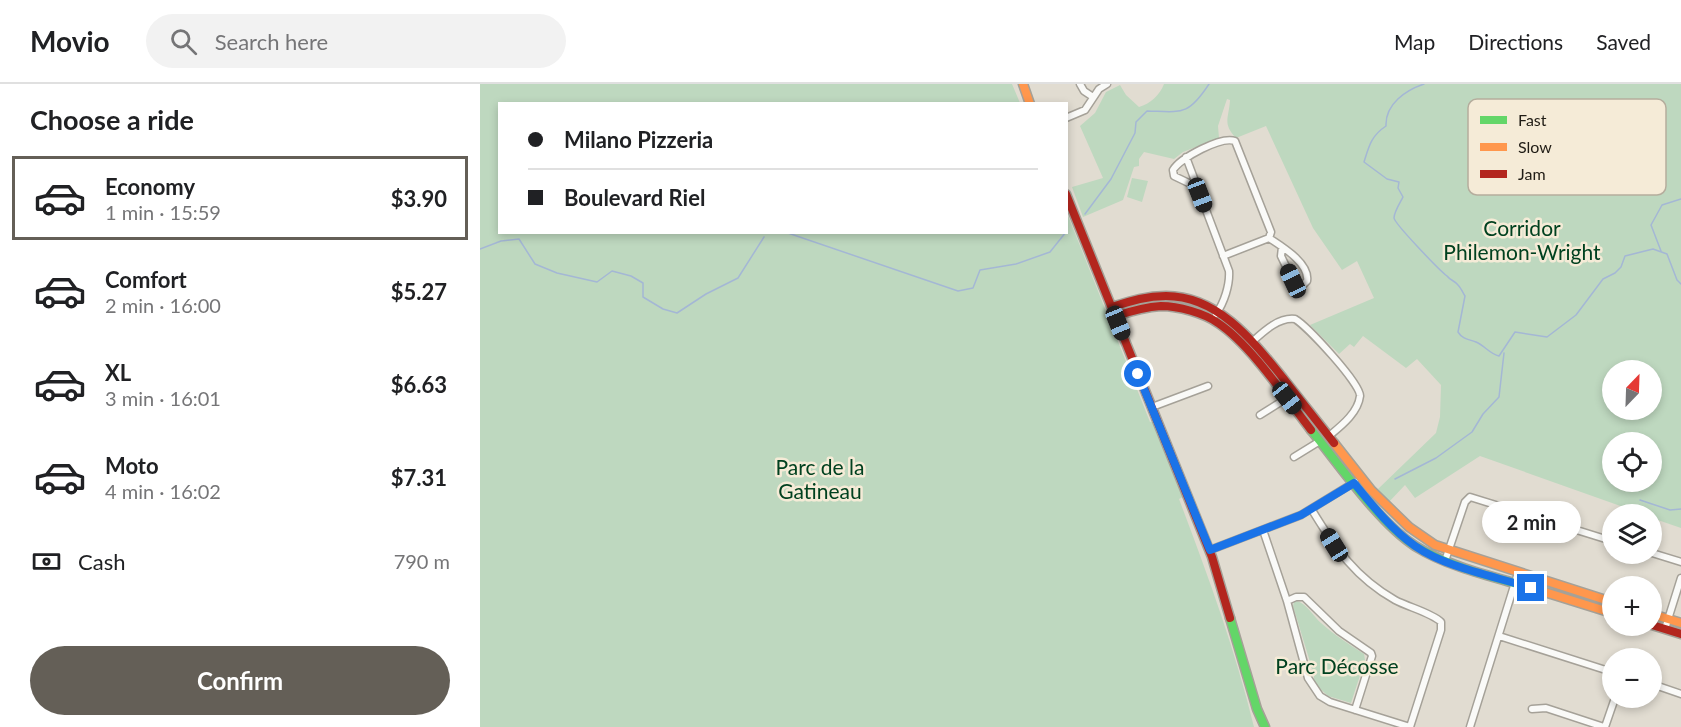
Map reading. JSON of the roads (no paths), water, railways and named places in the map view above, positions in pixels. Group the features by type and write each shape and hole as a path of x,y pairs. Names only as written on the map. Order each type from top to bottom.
{"street":[{"path":"1023,84 1029,102"},
{"path":"1080,84 1084,91 1093,97"},
{"path":"1068,116 1085,110 1099,89 1107,84"},
{"path":"1197,187 1178,178 1173,173 1174,167 1186,157 1225,140 1235,141 1271,228 1269,238"},
{"path":"1186,157 1229,277 1218,311 1212,319"},
{"path":"1068,199 1210,550 1257,709 1260,727"},
{"path":"1269,238 1290,252 1306,271 1308,280 1304,284 1295,284 1293,281 1281,255 1282,247"},
{"path":"1223,256 1269,238"},
{"path":"1112,307 1135,299 1166,297 1189,300 1218,311 1237,324 1253,341 1387,521 1404,537 1425,552 1445,561 1602,610"},
{"path":"1116,316 1138,309 1163,306 1187,310 1212,319 1238,340 1287,398 1325,438"},
{"path":"1253,341 1272,326 1289,318 1295,319 1331,355 1358,387 1360,399 1351,415 1325,438 1294,458"},
{"path":"1152,407 1208,386"},
{"path":"1260,415 1287,398"},
{"path":"1210,550 1312,510 1358,480"},
{"path":"1358,480 1409,528 1426,540 1449,551 1602,599"},
{"path":"1445,561 1465,502 1470,497 1602,538"},
{"path":"1263,530 1312,687 1327,701 1410,727 1441,630 1441,622 1394,600 1364,578 1340,554 1312,510"},
{"path":"1662,556 1681,562"},
{"path":"1470,727 1518,573"},
{"path":"1665,629 1681,578"},
{"path":"1287,601 1296,597 1304,597 1338,631 1371,653 1355,710"},
{"path":"1662,618 1681,623"},
{"path":"1662,628 1681,634"},
{"path":"1499,636 1602,669"},
{"path":"1662,687 1681,694"},
{"path":"1532,709 1546,708 1605,727 1612,708"},
{"path":"1257,709 1265,727"}],"waterway":[{"path":"1085,214 1111,179 1135,133 1136,122 1147,111 1168,112 1189,107 1209,84"},
{"path":"1424,84 1404,94 1393,105 1389,111 1386,126 1369,146 1364,162 1387,179 1399,182 1398,188 1403,197 1394,216 1396,222 1427,257 1457,284 1465,296 1458,332 1462,337 1499,356 1515,332 1547,337 1576,315 1603,279 1621,267 1625,256 1653,249 1667,254 1677,280 1681,284"},
{"path":"1661,251 1651,225 1662,205 1681,199"},
{"path":"791,234 958,291 973,288 980,270 1016,264 1050,252 1064,234"},
{"path":"480,249 501,241 519,239 535,264 557,273 597,282 612,271 631,276 643,283 643,297 663,309 677,313 706,294 738,278 764,237"},
{"path":"1395,479 1436,458 1472,432 1483,414 1499,397 1504,353"},
{"path":"1640,500 1670,510 1681,509"}],"park label":[{"name":"Corridor Philemon-Wright","path":"1522,241"},
{"name":"Parc de la Gatineau","path":"820,480"},
{"name":"Parc Décosse","path":"1337,667"}]}
